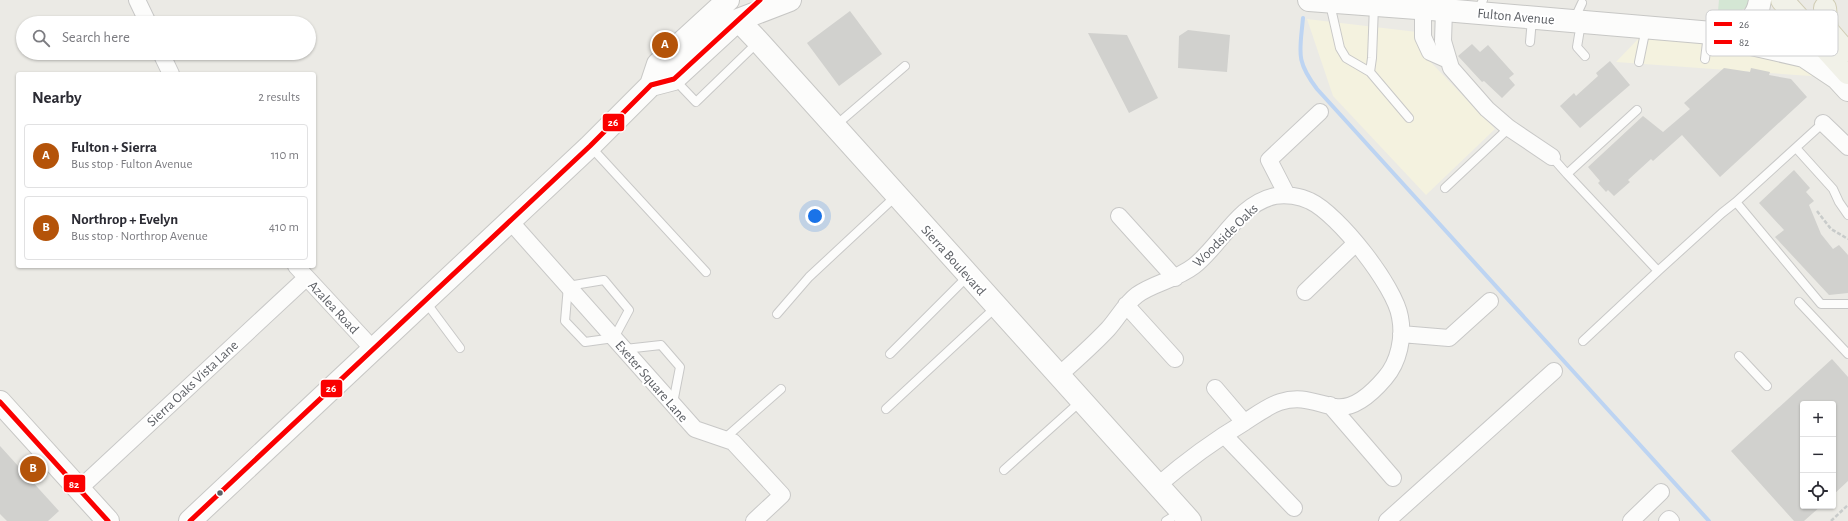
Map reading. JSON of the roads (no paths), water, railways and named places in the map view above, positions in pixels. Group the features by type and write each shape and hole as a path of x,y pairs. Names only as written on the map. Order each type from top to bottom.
{"main road":[{"path":"1782,0 1791,10"},
{"path":"1797,0 1808,9 1815,10 1826,3"},
{"path":"1838,20 1848,34"},
{"path":"1838,42 1848,55"},
{"path":"1833,56 1848,73"}],"street":[{"path":"137,0 145,16"},
{"path":"651,85 674,79 760,0"},
{"path":"738,20 790,0"},
{"name":"Fulton Avenue","path":"1308,0 1382,3 1434,9 1480,6 1532,18 1579,15 1646,28 1706,33"},
{"path":"1757,10 1760,0"},
{"path":"190,521 424,299 590,146 651,85 658,64 722,2"},
{"name":"Sierra Boulevard","path":"722,2 1158,486 1179,518"},
{"path":"1434,9 1451,68 1487,109 1509,128 1552,157"},
{"name":"Fulton Avenue","path":"1804,56 1837,78 1848,90"},
{"path":"164,60 170,72"},
{"path":"1287,195 1269,160 1320,112"},
{"path":"1823,123 1848,147"},
{"name":"Woodside Oaks","path":"1058,376 1110,327 1126,305 1137,295 1175,278 1193,267 1207,254 1249,208 1258,202 1275,196 1287,195 1312,201 1324,210 1356,243 1380,275 1395,300 1400,317 1401,334 1399,351 1387,376 1374,390 1352,405 1344,407 1308,399 1294,399 1280,402 1267,408 1224,435 1183,464 1158,486"},
{"path":"1119,216 1175,278"},
{"name":"Exeter Square Lane","path":"510,221 695,429 733,442 782,495 754,521"},
{"path":"1305,292 1356,243"},
{"name":"Azalea Road","path":"301,272 372,348"},
{"name":"Sierra Oaks Vista Lane","path":"79,489 301,272"},
{"path":"1401,334 1449,338 1490,301"},
{"path":"1126,305 1175,359"},
{"path":"1388,521 1554,372"},
{"path":"1215,388 1244,422"},
{"path":"1,404 108,521"},
{"path":"1330,405 1393,478"},
{"path":"1224,435 1294,508"},
{"path":"1631,521 1661,492"},
{"path":"1667,521 1669,519 1671,521"}],"lane":[{"path":"1330,2 1340,48 1346,58 1370,72 1409,118"},
{"path":"1370,72 1382,3"},
{"path":"1579,15 1577,47 1585,56"},
{"path":"1530,42 1532,18"},
{"path":"1639,62 1646,28"},
{"path":"674,79 696,102 759,42"},
{"path":"834,126 905,66"},
{"path":"1567,174 1636,110"},
{"path":"1583,341 1658,271 1823,123"},
{"path":"1445,188 1509,128"},
{"path":"590,146 706,272"},
{"path":"1796,148 1833,189 1839,202 1848,215"},
{"path":"1552,157 1658,271"},
{"path":"777,314 809,277 896,196"},
{"path":"1736,202 1821,304 1848,304"},
{"path":"890,354 968,276"},
{"path":"619,343 629,310 604,280 568,286 565,321 585,342 661,345 680,368 672,404"},
{"path":"424,299 460,348"},
{"path":"1799,302 1848,354"},
{"path":"886,409 996,307"},
{"path":"1740,356 1767,386"},
{"path":"724,439 781,389"},
{"path":"1004,470 1081,401"}],"waterway":[{"path":"1303,18 1300,48 1302,63 1317,89 1709,521"}],"place":[{"name":"Fulton + Sierra","path":"665,45"},
{"name":"Northrop + Evelyn","path":"33,469"}]}
